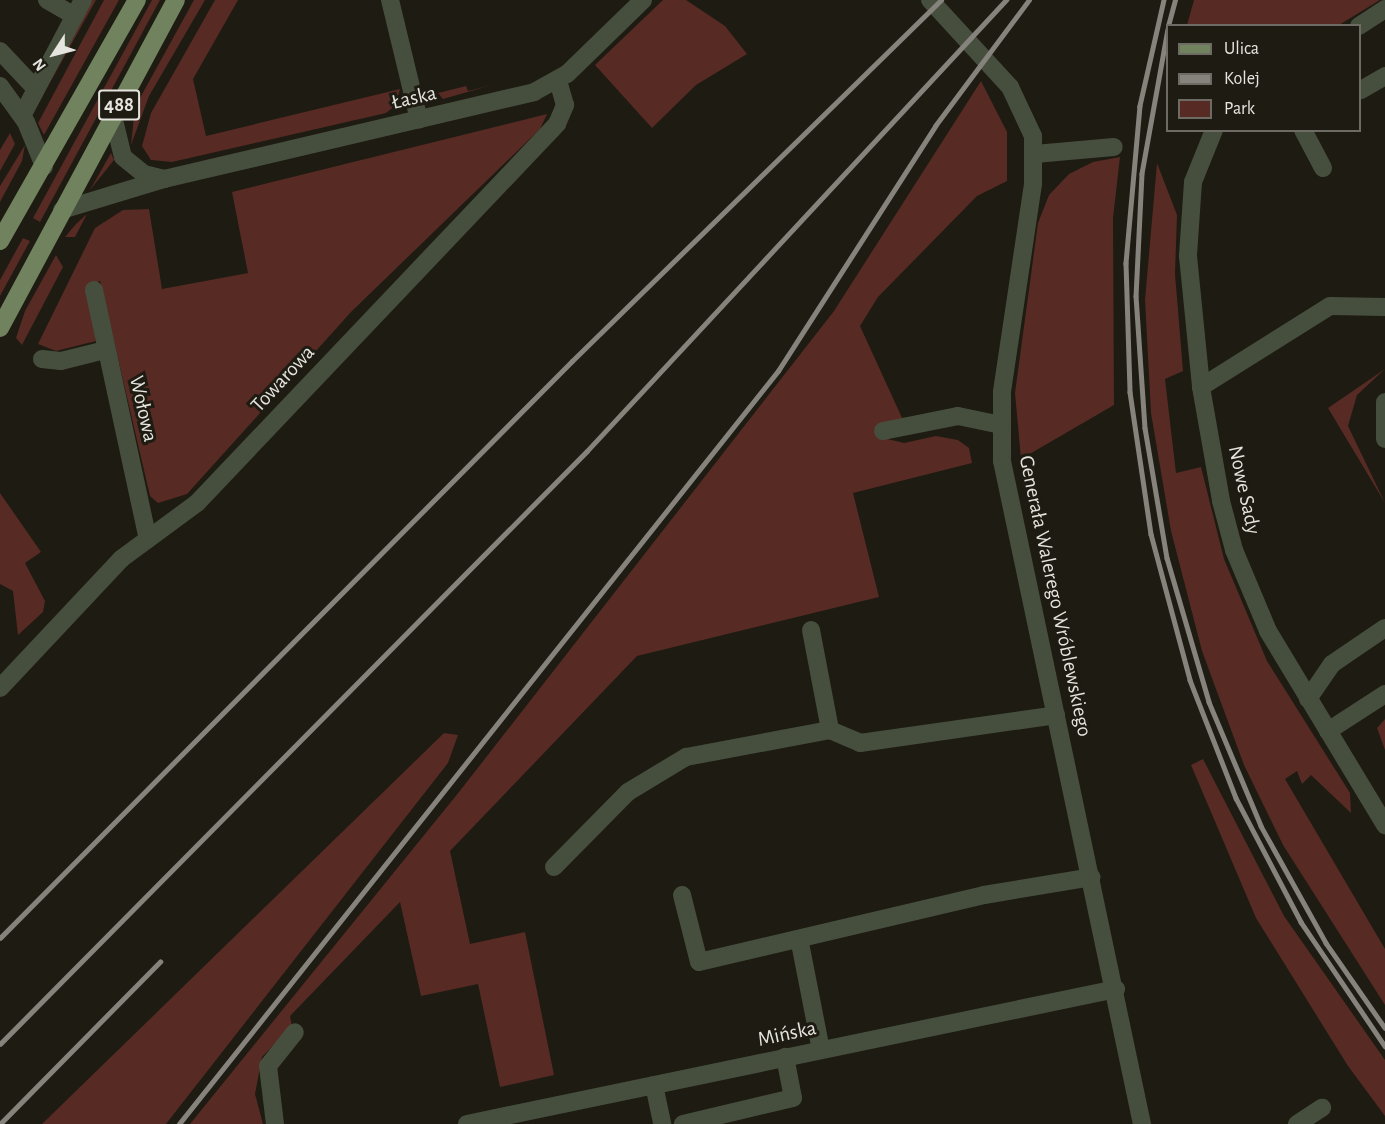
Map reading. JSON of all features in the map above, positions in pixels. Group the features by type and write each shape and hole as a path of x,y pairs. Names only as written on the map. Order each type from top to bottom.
{"main road":[{"name":"488","path":"0,241 137,0"},
{"name":"488","path":"0,328 176,0"}],"street":[{"path":"390,0 419,120"},
{"name":"Łaska","path":"62,210 164,179 519,97 558,80 643,0"},
{"name":"Generała Walerego Wróblewskiego","path":"930,0 1010,87 1028,119 1035,154 1001,425 1008,500 1116,988 1142,1124"},
{"path":"22,116 66,5"},
{"path":"1361,25 1385,9"},
{"path":"0,51 34,87"},
{"path":"1361,88 1385,76"},
{"name":"Towarowa","path":"0,688 112,568 197,503 557,124 565,105 558,80"},
{"path":"0,86 22,116 44,166"},
{"path":"113,116 123,157 144,174 164,179"},
{"name":"Nowe Sady","path":"1213,132 1193,182 1188,256 1201,387 1234,550 1268,631 1385,825"},
{"path":"1304,132 1323,168"},
{"path":"1035,154 1114,147"},
{"name":"Wołowa","path":"94,290 105,350 148,539"},
{"path":"1201,387 1330,306 1385,307"},
{"path":"42,358 61,361 105,350"},
{"path":"1385,402 1385,440"},
{"path":"883,431 958,417 1001,425"},
{"path":"1308,699 1332,664 1385,628"},
{"path":"811,630 830,730"},
{"path":"1328,731 1385,694"},
{"path":"554,867 628,792 666,764 830,730 860,743 1056,715"},
{"path":"682,895 699,962 800,943 984,896 1091,877"},
{"path":"800,943 821,1050"},
{"name":"Mińska","path":"467,1124 1116,988"},
{"path":"275,1124 268,1066 295,1032"},
{"path":"683,1124 793,1098 785,1057"},
{"path":"654,1085 662,1124"},
{"path":"1297,1124 1322,1108"}],"green space":[{"path":"89,0 96,0 33,113"},
{"path":"104,0 119,0 44,135 38,123"},
{"path":"152,0 160,0 40,222 33,218"},
{"path":"194,0 205,0 149,96 131,145 135,107"},
{"path":"215,0 238,0 193,79 206,136 400,89 396,105 386,113 172,162 151,160 142,146 151,113"},
{"path":"663,0 686,0 725,26 747,54 696,85 652,128 595,65"},
{"path":"1194,0 1380,0 1341,24 1187,24"},
{"path":"981,81 1007,132 1007,181 977,196 878,297 860,326 903,420 883,438 904,443 936,436 958,440 969,448 972,463 853,493 879,597 637,656 450,851 470,944 525,932 554,1075 500,1087 478,984 421,996 400,902 290,1016 292,1026 262,1057 255,1094 263,1124 190,1124 459,792 834,311"},
{"path":"492,85 443,99 438,93 466,86 468,91"},
{"path":"547,114 540,129 351,312 187,494 158,503 150,496 100,281 86,286 96,341 56,351 38,344 95,228 123,210 149,209 162,289 248,273 232,192"},
{"path":"10,133 15,144 0,171 0,150"},
{"path":"25,145 22,161 0,202 0,186"},
{"path":"111,153 114,160 90,190"},
{"path":"1120,157 1113,218 1114,405 1021,459 1015,393 1038,223 1049,195 1069,174 1093,162"},
{"path":"1157,163 1177,215 1175,274 1183,371 1165,379 1176,473 1201,467 1224,559 1267,661 1350,793 1351,813 1311,775 1302,784 1297,771 1285,779 1385,949 1385,1005 1283,845 1244,765 1202,651 1171,531 1151,413 1145,300"},
{"path":"87,214 75,237 65,237 76,224"},
{"path":"23,238 30,241 0,296 0,280"},
{"path":"56,255 63,267 22,345 16,338 25,311"},
{"path":"1385,369 1357,395 1348,426 1385,503 1328,408"},
{"path":"0,493 41,552 25,563 45,601 43,612 18,635 13,591 0,584"},
{"path":"1385,719 1385,750 1377,728"},
{"path":"444,733 458,735 448,763 166,1124 42,1124"},
{"path":"1203,759 1284,916 1385,1060 1385,1116 1348,1066 1256,918 1191,765"}],"railway":[{"path":"0,938 572,361 941,0"},
{"path":"0,1044 587,451 1006,0"},
{"path":"179,1124 778,371 935,126 1029,0"},
{"path":"1164,0 1140,106 1126,263 1130,392 1151,534 1190,680 1236,798 1301,922 1385,1046"},
{"path":"1169,24 1175,0"},
{"path":"1166,40 1142,174 1136,296 1145,428 1167,558 1209,702 1261,826 1326,943 1385,1028"},
{"path":"0,1124 160,962"}]}
